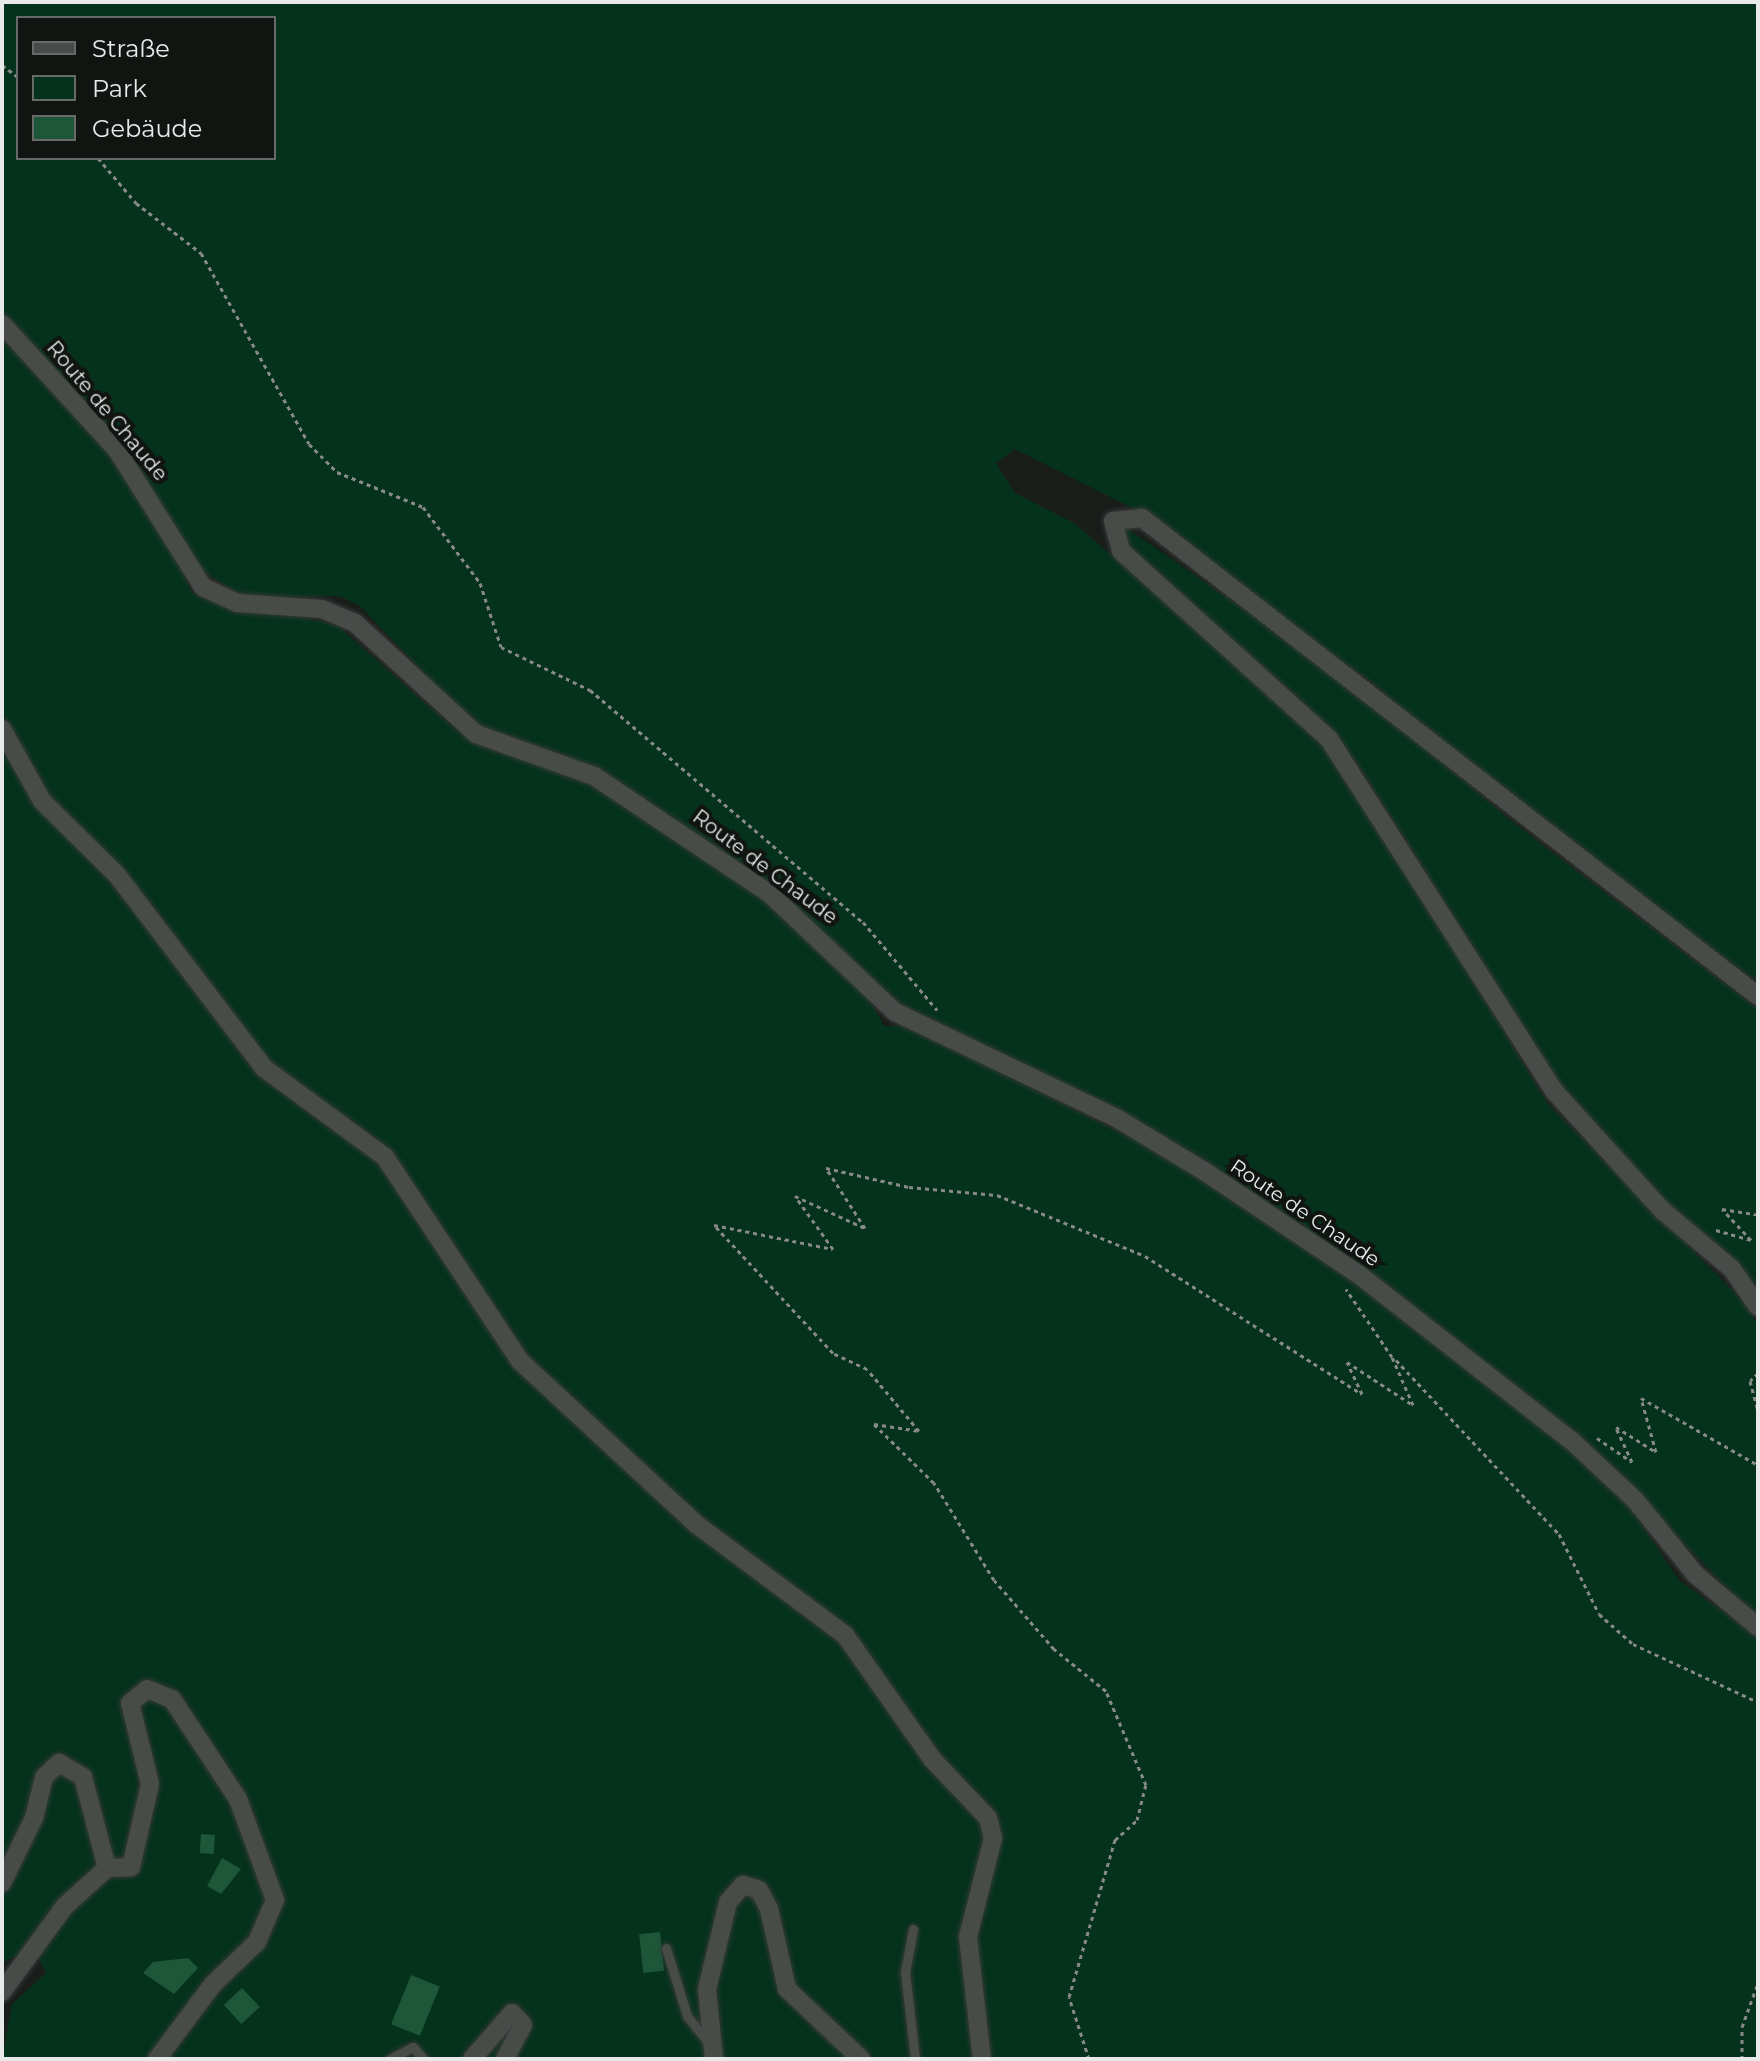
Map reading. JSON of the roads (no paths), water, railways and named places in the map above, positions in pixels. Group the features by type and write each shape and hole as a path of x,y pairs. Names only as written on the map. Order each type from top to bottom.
{"street":[{"name":"Route de Chaude","path":"2,324 117,450 203,587 238,603 322,609 355,623 442,710 476,734 594,776 769,893 895,1012 1150,1137 1358,1274 1572,1441 1635,1500 1696,1575 1758,1627"},
{"path":"1758,996 1142,518 1113,521 1121,551 1329,739 1562,1100 1663,1211 1732,1269 1758,1307"},
{"path":"2,729 55,818 117,875 264,1068 385,1157 529,1371 696,1524 845,1635 932,1759 988,1818 992,1850 968,1937 982,2059"},
{"path":"107,1868 125,1871 139,1856 150,1776 130,1703 155,1690 180,1709 230,1784 269,1868 275,1900 257,1942 213,1984 157,2059"},
{"path":"2,1883 34,1818 44,1777 59,1763 83,1777 107,1868"},
{"path":"2,1992 65,1906 107,1868"},
{"path":"713,2053 707,1989 728,1902 743,1885 759,1890 769,1909 787,1989 861,2059"},
{"path":"472,2059 512,2013 523,2025 505,2059"}],"lane":[{"path":"913,1929 905,1972 915,2059"},
{"path":"666,1948 687,2016 713,2053"},
{"path":"390,2059 413,2047 423,2059"}]}
